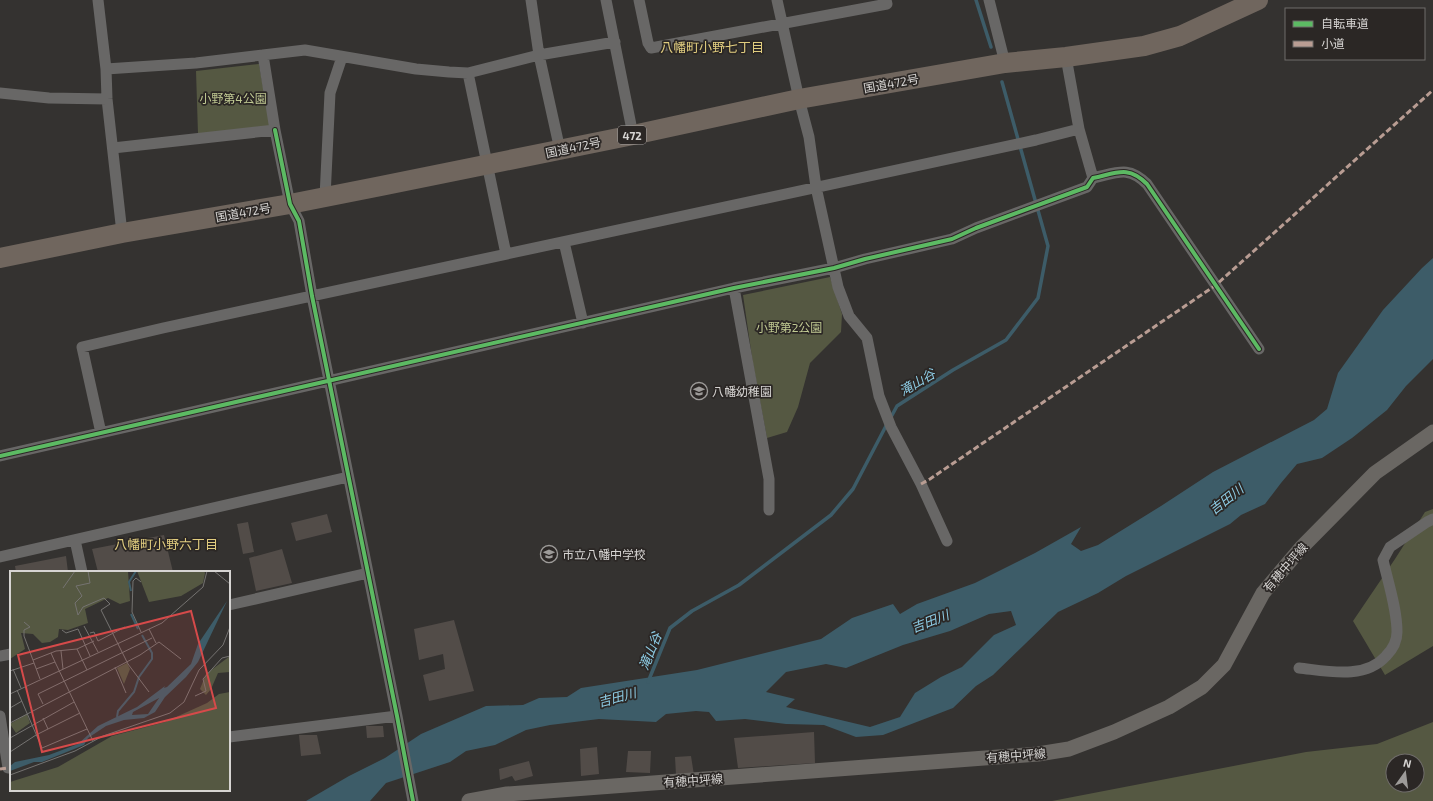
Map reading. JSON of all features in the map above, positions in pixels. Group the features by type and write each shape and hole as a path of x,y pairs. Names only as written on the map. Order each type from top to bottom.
{"highway":[{"name":"国道472号","path":"0,258 122,233 290,204 487,165 799,99 1005,63 1066,57 1144,46 1180,36 1258,0"}],"main road":[{"name":"有穂中坪線","path":"469,801 507,794 1038,754 1069,749 1114,732 1169,707 1202,687 1224,665 1263,593 1301,548 1375,473 1433,432"}],"street":[{"path":"98,0 122,233"},
{"path":"531,0 540,55 560,150"},
{"path":"606,0 633,135"},
{"path":"639,0 648,44 652,48 887,4 886,0"},
{"path":"777,0 809,137 816,187 838,287 849,316 867,338 879,396 891,427 921,484 947,541"},
{"path":"990,0 1005,63"},
{"path":"106,69 196,62 305,50 416,69 468,73 540,55 615,42"},
{"path":"263,54 275,130 290,204 299,220 312,296 412,801"},
{"path":"325,197 330,93 342,57"},
{"path":"1066,57 1078,129 1093,178"},
{"path":"468,73 506,254"},
{"path":"0,93 49,98 108,99"},
{"path":"101,433 82,347 1036,140 1078,129"},
{"path":"113,148 275,130"},
{"path":"0,456 734,288 834,268 952,238 1087,187 1093,178 1128,172 1139,176 1147,184 1259,349"},
{"path":"564,242 584,322"},
{"path":"734,288 769,479 769,510"},
{"path":"0,557 348,477"},
{"path":"1299,668 1343,673 1368,669 1383,660 1394,648 1397,633 1396,617 1383,560 1390,547 1433,519"},
{"path":"75,540 82,571"},
{"path":"230,605 368,573"},
{"path":"0,656 10,654"},
{"path":"0,716 8,768 10,768"},
{"path":"230,737 396,716"}],"green space":[{"name":"小野第4公園","path":"259,64 270,126 198,134 196,71"},
{"name":"小野第2公園","path":"830,277 842,314 841,332 810,363 798,407 787,432 767,438 753,364 743,295"},
{"path":"1433,509 1433,646 1385,675 1353,621 1425,512"},
{"path":"1433,722 1433,801 1052,801 1306,752 1377,744"}],"water":[{"name":"吉田川","path":"1433,258 1433,359 1406,386 1387,410 1352,438 1322,458 1297,464 1265,504 1241,515 1230,524 1126,576 1098,593 1058,612 993,675 976,686 953,708 883,735 856,737 824,725 786,724 745,719 716,721 709,712 696,711 666,714 656,722 599,719 550,725 526,730 495,745 466,751 450,762 386,783 370,801 306,801 349,776 385,758 421,734 486,706 523,705 539,698 567,697 581,688 697,670 821,639 852,618 893,604 900,614 917,604 975,583 1035,553 1081,527 1071,544 1081,551 1098,545 1213,472 1314,420 1327,409 1338,373 1383,310","holes":["1011,611 1016,625 994,635 962,667 941,677 915,693 900,717 870,727 786,707 795,699 766,692 786,672 826,664 846,668 903,645 950,631 989,614"]}],"building":[{"path":"327,514 332,532 296,541 291,523"},
{"path":"248,522 254,552 243,554 237,524"},
{"path":"164,535 173,571 98,571 92,549"},
{"path":"282,549 292,583 256,591 249,558"},
{"path":"66,556 68,571 16,571 15,566"},
{"path":"454,620 474,691 429,701 423,675 445,669 443,654 419,660 414,629"},
{"path":"366,726 383,726 384,737 367,738"},
{"path":"814,732 815,763 738,768 734,738"},
{"path":"299,735 317,735 321,754 301,756"},
{"path":"597,747 599,774 581,776 580,749"},
{"path":"628,751 651,751 650,773 626,772"},
{"path":"691,756 694,775 676,775 675,757"},
{"path":"529,761 533,776 515,781 512,776 500,780 499,769"}],"waterway":[{"name":"滝山谷","path":"976,0 991,47"},
{"name":"滝山谷","path":"891,417 897,406 953,370 1006,340 1038,298 1048,246 1002,82"},
{"name":"滝山谷","path":"648,682 670,628 692,611 739,585 831,515 853,489 887,424"}],"marked path":[{"path":"921,484 1216,285 1433,90"},
{"path":"0,769 8,768"}],"cycle path":[{"path":"275,130 290,204 299,221 312,296 413,801"},
{"path":"0,456 734,288 834,268 865,259 952,239 976,228 1087,187 1093,178 1122,172 1134,174 1147,184 1259,349"}],"place":[{"name":"八幡幼稚園","path":"699,391"},
{"name":"市立八幡中学校","path":"549,554"}],"district":[{"name":"八幡町小野七丁目","path":"712,47"},
{"name":"八幡町小野六丁目","path":"166,544"}]}
